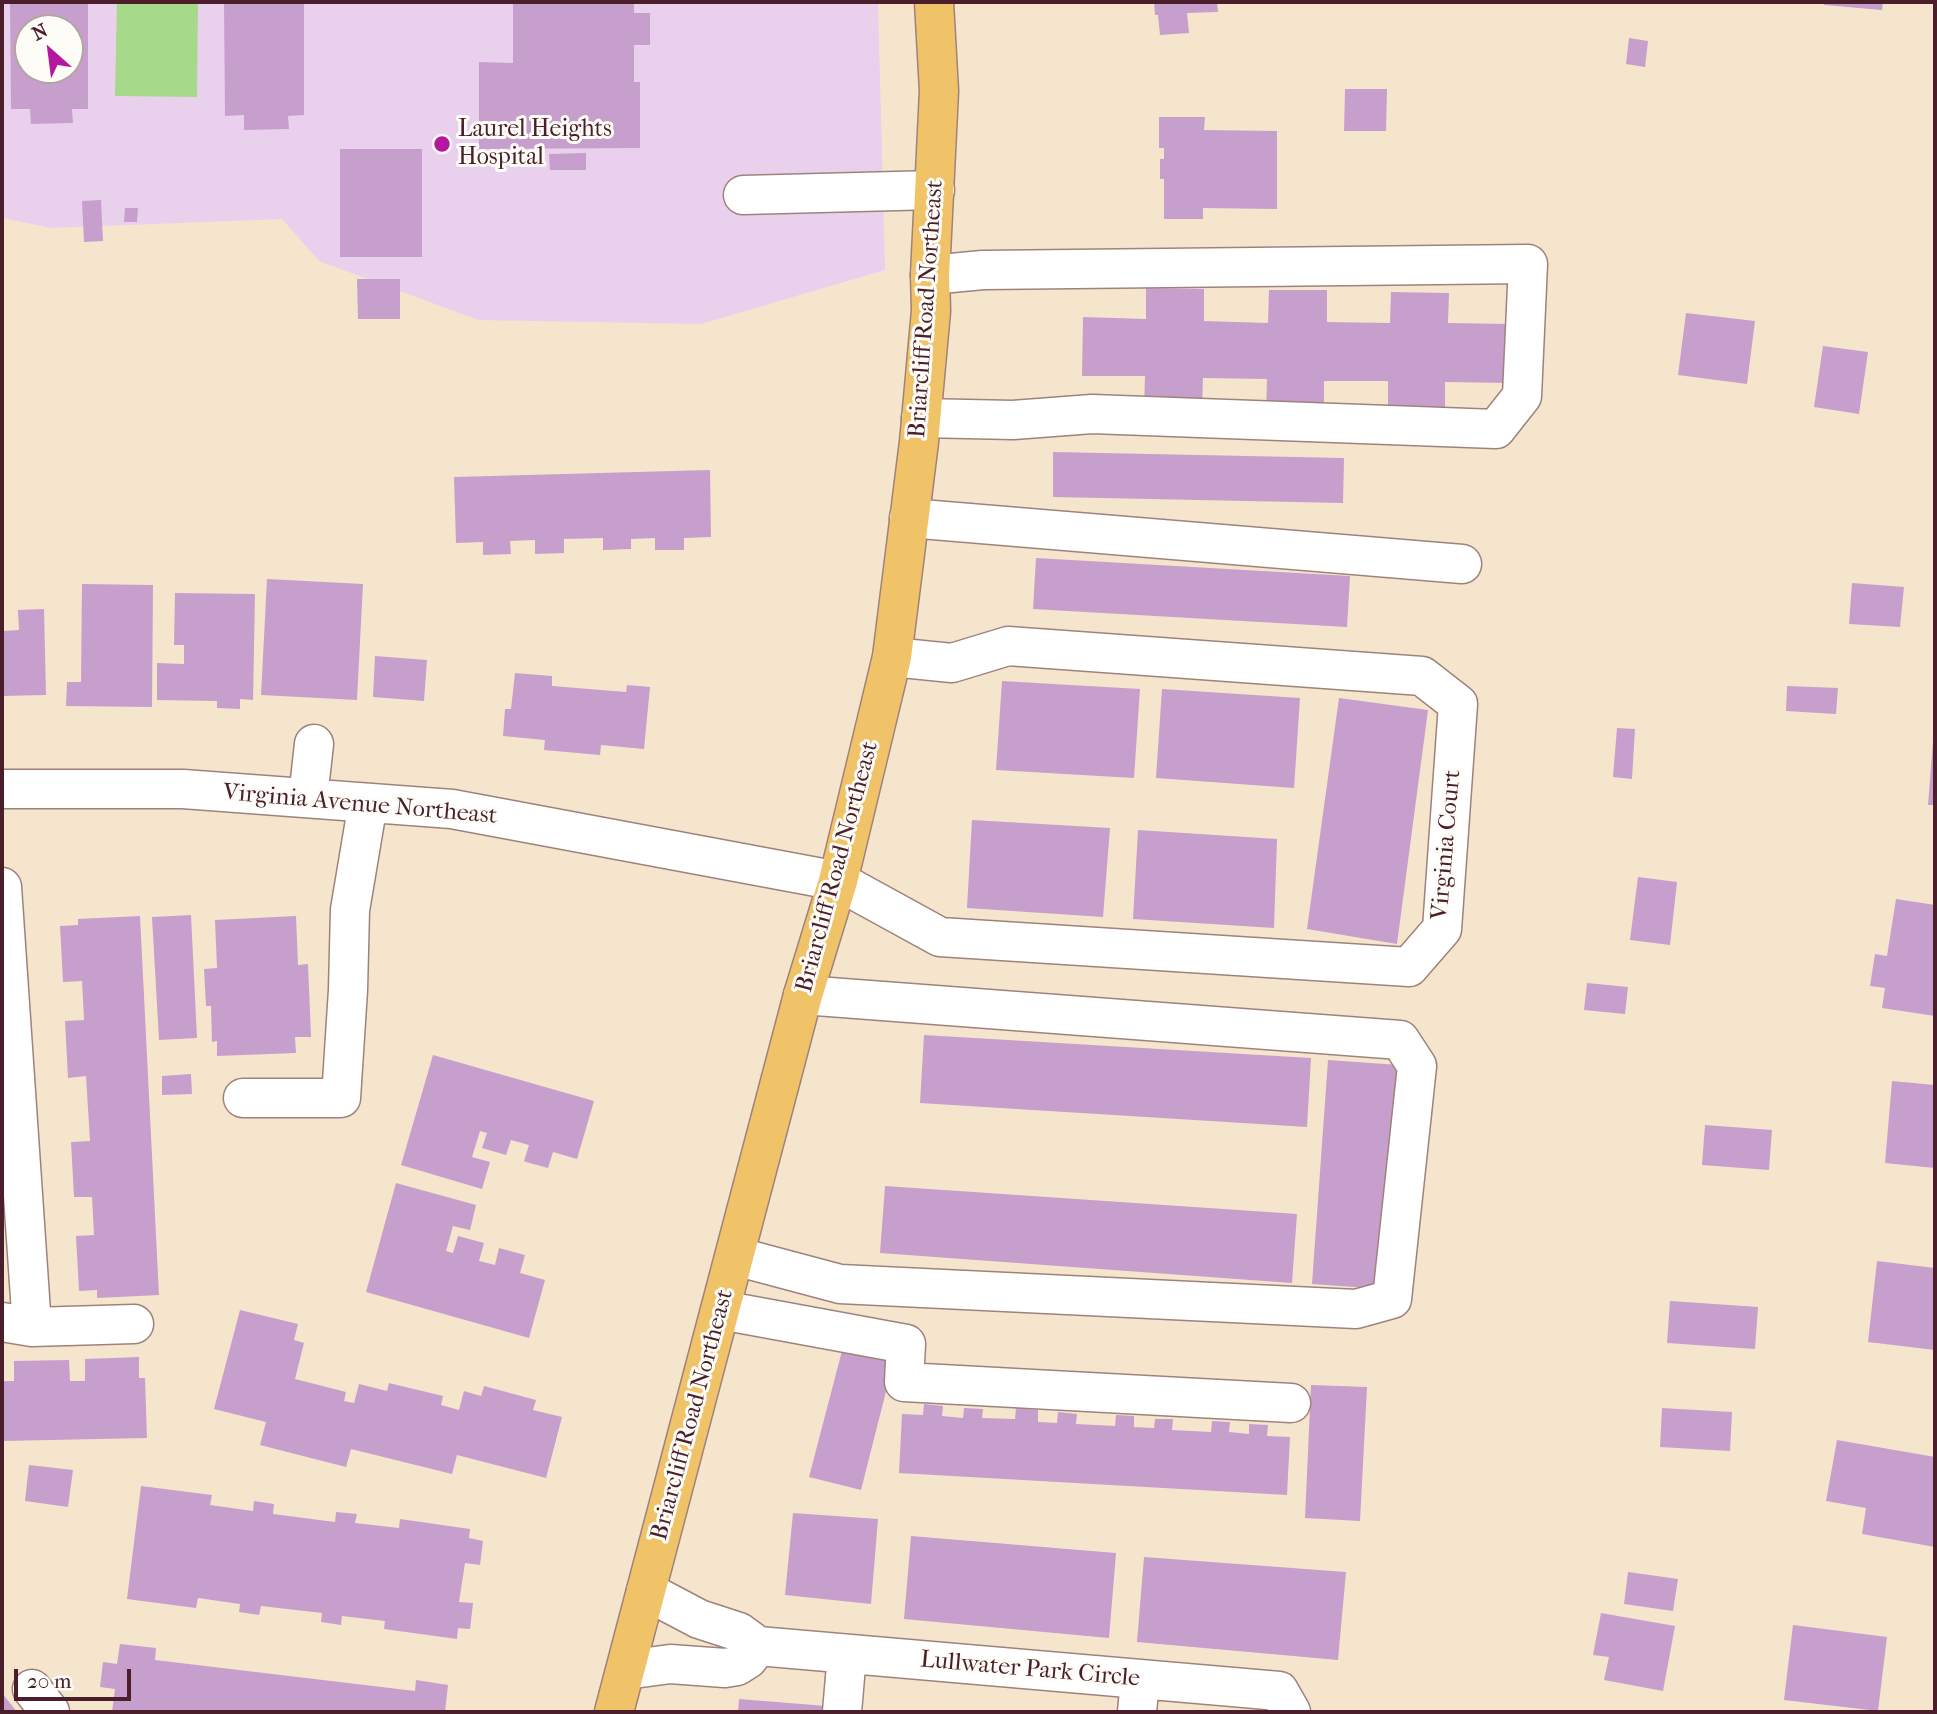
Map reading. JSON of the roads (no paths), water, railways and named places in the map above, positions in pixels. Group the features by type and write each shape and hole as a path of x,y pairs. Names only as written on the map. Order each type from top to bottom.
{"main road":[{"name":"Briarcliff Road Northeast","path":"614,1712 803,995 838,881 892,657 931,311 930,275 939,91 934,2"}],"street":[{"path":"743,195 935,190"},
{"path":"921,418 1013,420 1092,414 1496,429 1522,396 1528,264 983,270 930,275"},
{"path":"909,519 1462,564"},
{"name":"Virginia Court","path":"838,881 940,937 1409,967 1442,929 1458,704 1422,676 1008,646 952,663 892,657"},
{"path":"308,799 314,744"},
{"name":"Virginia Avenue Northeast","path":"2,789 183,789 452,809 838,881"},
{"path":"243,1098 341,1098 350,910 368,803"},
{"path":"2,887 17,1324 134,1324"},
{"path":"735,1256 840,1284 1356,1309 1392,1299 1417,1066 1400,1040 803,995"},
{"path":"720,1310 906,1344 904,1382 1291,1403"},
{"name":"Lullwater Park Circle","path":"646,1591 699,1619 739,1632 758,1646 847,1654 1139,1696 1279,1691 1291,1712"},
{"path":"626,1670 670,1664 725,1668 737,1666 748,1659 758,1646"},
{"path":"842,1712 847,1654"}],"place":[{"name":"Laurel Heights Hospital","path":"442,144"}]}
